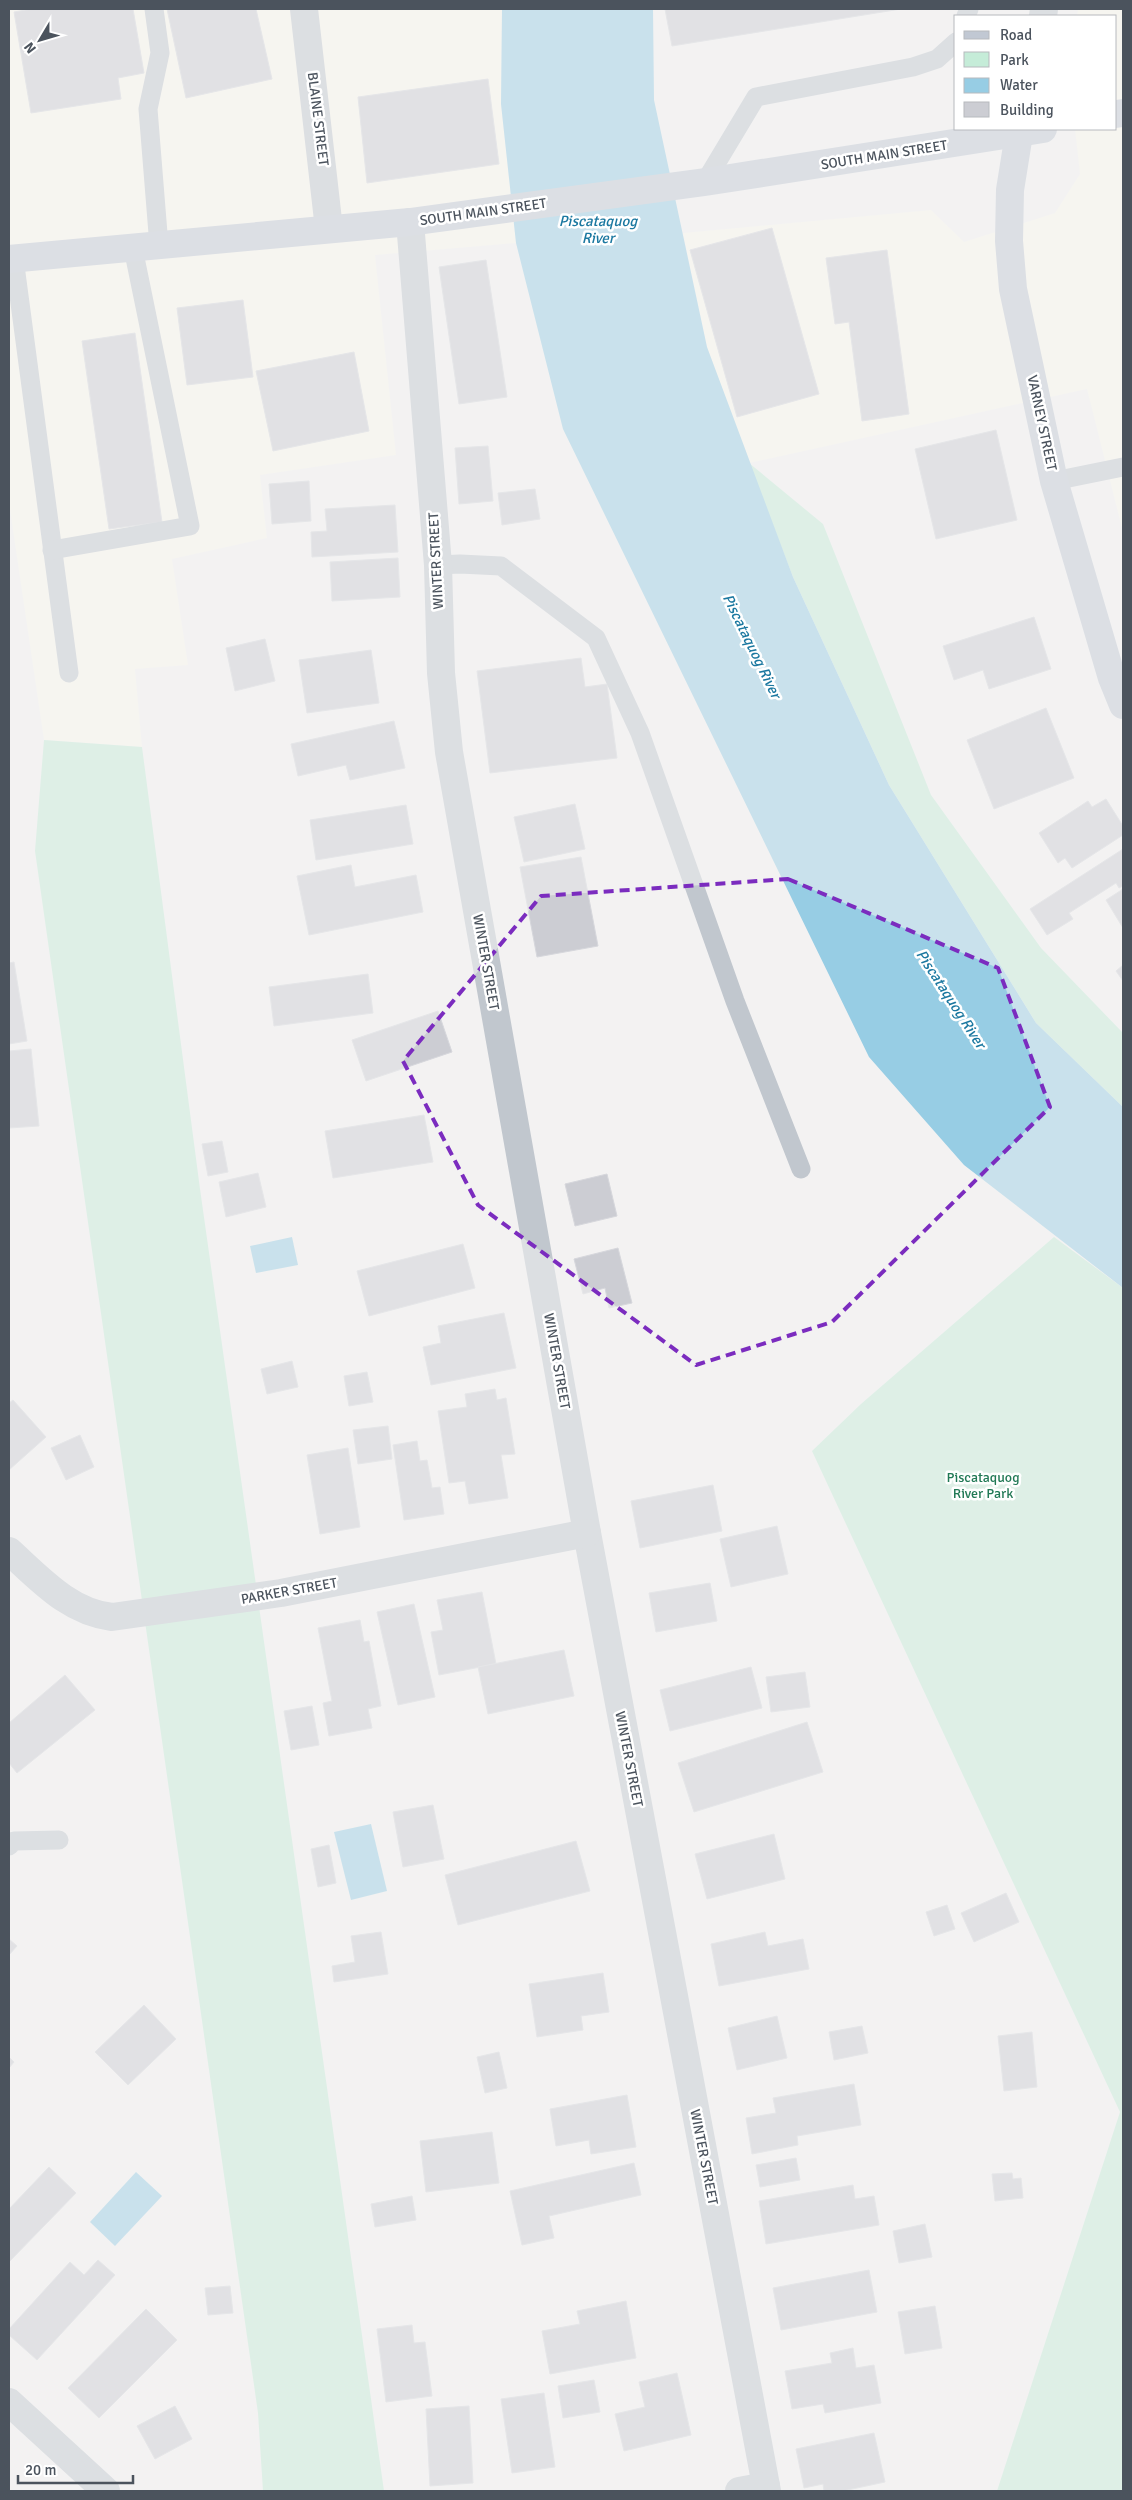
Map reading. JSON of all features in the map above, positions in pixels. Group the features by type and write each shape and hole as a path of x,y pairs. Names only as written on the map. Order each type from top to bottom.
{"main road":[{"name":"SOUTH MAIN STREET","path":"11,259 410,222 697,183 1027,130"},
{"name":"VARNEY STREET","path":"1027,130 1010,190 1009,241 1013,288 1054,481 1118,675 1123,705"}],"street":[{"name":"BLAINE STREET","path":"304,9 330,229"},
{"name":"WINTER STREET","path":"410,222 438,565 442,673 449,752 587,1533 766,2489"},
{"name":"PARKER STREET","path":"9,1551 60,1596 80,1609 97,1616 112,1617 280,1593 587,1533"},
{"path":"9,2402 106,2491"},
{"path":"739,2491 766,2489"}],"lane":[{"path":"52,550 190,526 146,247 148,109 160,53 154,9"},
{"path":"697,183 756,97 913,67 937,60 954,44"},
{"path":"11,259 68,673"},
{"path":"1054,481 1123,467"},
{"path":"438,565 502,566 596,638 640,733 735,1001 802,1169"},
{"path":"9,1846 14,1841 59,1840"}],"highlighted area":[{"path":"788,879 998,968 1050,1107 832,1322 696,1365 478,1205 403,1061 541,896"}],"shaded area":[{"path":"9,9 502,9 501,104 516,243 375,255 396,455 260,475 267,538 172,559 188,665 135,669 142,747 44,740 9,503"},
{"path":"1078,9 1123,9 1123,532 1087,389 749,463 707,347 683,233 931,210 964,242 1055,213 1080,174 1075,130 1117,130 1117,15 1077,15"}],"green space":[{"path":"749,463 823,524 931,795 1041,948 1123,1033 1123,1107 1036,1023 889,785 793,577"},
{"path":"44,740 142,747 200,1189 384,2491 263,2491 258,2413 35,851"},
{"name":"Piscataquog River Park","path":"1054,1237 1123,1288 1123,2491 997,2491 1120,2112 812,1451 861,1404"}],"water":[{"name":"Piscataquog River","path":"502,9 653,9 654,100 707,347 793,577 889,785 1036,1023 1123,1107 1123,1288 964,1165 869,1057 563,429 516,243 501,104"},
{"path":"292,1237 298,1265 256,1273 250,1246"},
{"path":"371,1824 387,1891 351,1900 334,1832"},
{"path":"136,2172 162,2196 115,2246 90,2222"}],"building":[{"path":"31,9 133,9 144,73 118,78 121,99 31,113 14,12"},
{"path":"167,9 256,9 272,79 186,98"},
{"path":"665,9 901,9 672,46"},
{"path":"488,79 499,164 367,183 358,97"},
{"path":"772,228 819,394 737,417 690,250"},
{"path":"887,250 909,414 862,421 849,322 835,324 826,258"},
{"path":"486,260 507,397 459,404 439,267"},
{"path":"243,300 253,377 187,385 177,308"},
{"path":"135,333 162,522 109,529 82,341"},
{"path":"354,352 369,431 273,451 256,371"},
{"path":"996,430 1017,520 936,539 915,449"},
{"path":"488,446 493,501 459,504 455,448"},
{"path":"309,481 311,521 272,524 269,484"},
{"path":"535,489 540,519 502,525 498,493"},
{"path":"395,505 398,552 312,557 311,532 327,531 325,509"},
{"path":"398,558 400,597 332,601 330,562"},
{"path":"1034,617 1051,669 989,689 983,670 954,680 943,646"},
{"path":"265,639 275,681 235,691 226,648"},
{"path":"371,650 379,703 307,713 299,660"},
{"path":"581,658 585,687 607,684 617,758 490,773 477,671"},
{"path":"1046,708 1074,778 994,809 967,740"},
{"path":"394,721 405,768 350,780 346,765 298,776 291,744"},
{"path":"1106,799 1123,826 1123,835 1072,868 1065,858 1058,863 1039,833 1088,801 1092,807"},
{"path":"575,804 585,849 524,862 514,817"},
{"path":"406,805 413,844 316,860 310,820"},
{"path":"1123,849 1123,886 1119,888 1116,883 1069,913 1073,919 1047,935 1030,909"},
{"path":"581,857 598,946 537,957 520,867"},
{"path":"351,865 355,887 416,875 423,912 309,935 297,876"},
{"path":"1123,889 1123,928 1106,900"},
{"path":"14,962 27,1041 9,1044 9,963"},
{"path":"1123,965 1123,981 1116,971"},
{"path":"368,974 373,1013 274,1026 269,987"},
{"path":"438,1011 452,1052 366,1081 352,1040"},
{"path":"31,1049 39,1126 9,1128 9,1051"},
{"path":"424,1115 433,1162 333,1178 325,1131"},
{"path":"222,1141 228,1172 208,1176 202,1144"},
{"path":"258,1173 266,1207 226,1217 219,1182"},
{"path":"607,1174 617,1216 575,1226 565,1184"},
{"path":"463,1244 475,1288 369,1316 357,1271"},
{"path":"618,1248 632,1303 609,1308 605,1288 583,1294 574,1259"},
{"path":"504,1313 516,1368 431,1385 423,1347 441,1343 438,1326"},
{"path":"292,1361 298,1387 267,1394 261,1369"},
{"path":"367,1372 373,1402 349,1406 344,1376"},
{"path":"495,1389 497,1400 506,1398 515,1454 501,1455 508,1498 469,1504 465,1481 449,1483 438,1411 467,1407 465,1394"},
{"path":"13,1400 46,1437 9,1470 9,1403"},
{"path":"388,1426 392,1459 358,1464 353,1430"},
{"path":"80,1435 94,1467 66,1480 51,1448"},
{"path":"417,1441 420,1461 427,1460 432,1488 440,1487 444,1514 404,1520 393,1445"},
{"path":"348,1448 360,1527 320,1534 307,1455"},
{"path":"713,1485 722,1531 640,1548 631,1501"},
{"path":"777,1526 788,1574 731,1587 720,1539"},
{"path":"710,1583 717,1621 656,1632 649,1593"},
{"path":"482,1592 496,1664 439,1675 431,1632 443,1630 437,1600"},
{"path":"414,1604 435,1697 398,1705 377,1612"},
{"path":"360,1620 364,1642 369,1641 381,1706 368,1709 372,1728 329,1736 323,1703 332,1701 318,1628"},
{"path":"564,1650 574,1696 488,1714 478,1667"},
{"path":"751,1667 762,1708 670,1731 660,1690"},
{"path":"805,1672 810,1707 771,1712 766,1677"},
{"path":"65,1675 95,1710 17,1773 9,1763 9,1723"},
{"path":"312,1706 319,1745 291,1750 284,1711"},
{"path":"807,1722 823,1772 694,1812 678,1763"},
{"path":"433,1805 444,1859 403,1867 393,1812"},
{"path":"774,1834 785,1879 707,1899 695,1854"},
{"path":"576,1841 590,1891 458,1925 445,1875"},
{"path":"329,1845 336,1883 318,1887 311,1849"},
{"path":"1006,1893 1019,1922 974,1942 961,1913"},
{"path":"947,1905 955,1929 934,1936 926,1912"},
{"path":"381,1932 388,1974 334,1982 332,1966 355,1962 351,1936"},
{"path":"765,1932 768,1946 803,1939 809,1969 719,1986 711,1944"},
{"path":"9,1939 17,1946 9,1955"},
{"path":"603,1973 609,2012 581,2016 583,2030 537,2037 529,1984"},
{"path":"144,2005 176,2039 128,2085 95,2052"},
{"path":"777,2016 787,2058 737,2070 728,2028"},
{"path":"862,2026 868,2053 834,2060 829,2032"},
{"path":"1032,2032 1037,2087 1004,2091 998,2036"},
{"path":"499,2052 507,2088 485,2093 477,2057"},
{"path":"9,2057 14,2062 9,2068"},
{"path":"854,2084 861,2125 797,2136 798,2145 752,2154 746,2118 776,2113 773,2098"},
{"path":"627,2095 636,2147 591,2154 589,2140 556,2146 550,2109"},
{"path":"492,2132 499,2183 426,2192 420,2141"},
{"path":"796,2158 800,2180 760,2187 756,2165"},
{"path":"634,2163 641,2195 549,2216 554,2238 522,2245 510,2191"},
{"path":"49,2167 76,2193 9,2262 9,2209"},
{"path":"1012,2173 1013,2179 1021,2178 1023,2198 995,2201 992,2174"},
{"path":"853,2185 855,2199 874,2196 879,2225 766,2244 759,2201"},
{"path":"412,2196 416,2220 375,2227 371,2204"},
{"path":"925,2224 932,2257 899,2263 893,2231"},
{"path":"98,2260 115,2275 37,2360 9,2335 9,2329 70,2262 84,2275"},
{"path":"869,2270 877,2312 781,2330 773,2288"},
{"path":"230,2286 233,2313 208,2315 205,2288"},
{"path":"626,2301 636,2358 550,2374 542,2331 580,2324 577,2311"},
{"path":"935,2306 942,2348 905,2354 898,2312"},
{"path":"146,2309 177,2340 99,2418 68,2388"},
{"path":"412,2325 414,2343 425,2342 432,2396 386,2402 377,2329"},
{"path":"853,2348 856,2368 874,2365 881,2403 825,2413 823,2404 792,2409 785,2371 832,2363 830,2353"},
{"path":"677,2373 691,2435 624,2451 615,2414 645,2407 639,2382"},
{"path":"594,2380 600,2412 563,2418 558,2386"},
{"path":"544,2393 555,2467 512,2473 501,2399"},
{"path":"175,2406 192,2439 155,2459 137,2426"},
{"path":"469,2406 473,2483 430,2486 426,2409"},
{"path":"874,2433 885,2482 843,2491 824,2491 823,2484 804,2488 796,2449"}]}
